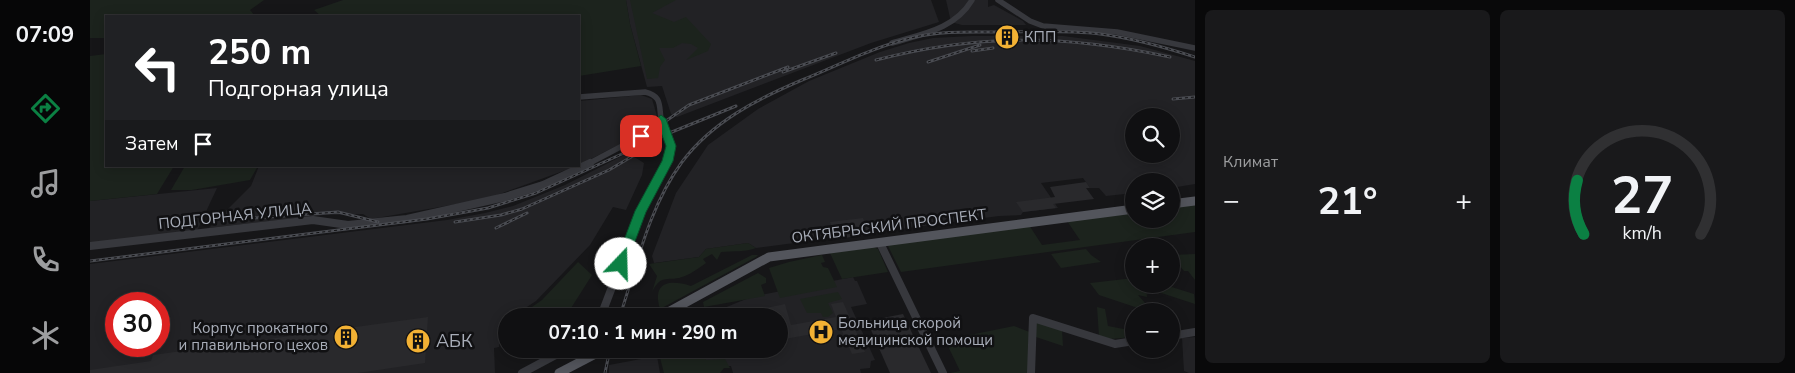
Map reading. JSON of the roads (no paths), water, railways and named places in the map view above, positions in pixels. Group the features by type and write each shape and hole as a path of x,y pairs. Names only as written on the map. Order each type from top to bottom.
{"main road":[{"path":"1180,203 1195,201"},
{"name":"ОКТЯБРЬСКИЙ ПРОСПЕКТ","path":"677,308 769,257 1125,210"},
{"path":"559,373 587,358"}],"street":[{"path":"892,43 956,20 966,12 972,0"},
{"path":"998,0 1014,11 1043,26 1117,32 1195,48"},
{"path":"580,97 649,93 658,99 662,111 661,119 671,146 668,161 641,211 604,308"},
{"name":"ПОДГОРНАЯ УЛИЦА","path":"90,246 313,220 348,225 407,219 456,209 525,192 558,179 635,139 661,119"},
{"path":"880,243 943,373"},
{"path":"1031,373 1033,318 1115,344 1125,342"},
{"path":"1180,334 1195,332"},
{"path":"522,373 550,358"}],"railway":[{"path":"622,308 652,217 671,179 682,162 721,123 785,87 886,45 915,37 944,33 1073,32 1100,34 1148,43 1195,57"},
{"path":"876,60 951,45 1023,40 1095,44 1170,57"},
{"path":"928,62 980,45"},
{"path":"972,51 993,48"},
{"path":"783,72 836,53"},
{"path":"637,141 689,105 788,67"},
{"path":"1173,99 1195,97"},
{"path":"90,261 427,219 488,208 536,193 657,138 736,106"},
{"path":"455,222 501,215 522,209 609,170 643,150"},
{"path":"253,218 338,212 378,222"},
{"path":"496,228 527,213"},
{"path":"605,373 608,358"}],"place":[{"name":"КПП","path":"1007,37"},
{"name":"Больница скорой медицинской помощи","path":"821,332"},
{"name":"Корпус прокатного и плавильного цехов","path":"346,337"},
{"name":"АБК","path":"418,341"}]}
